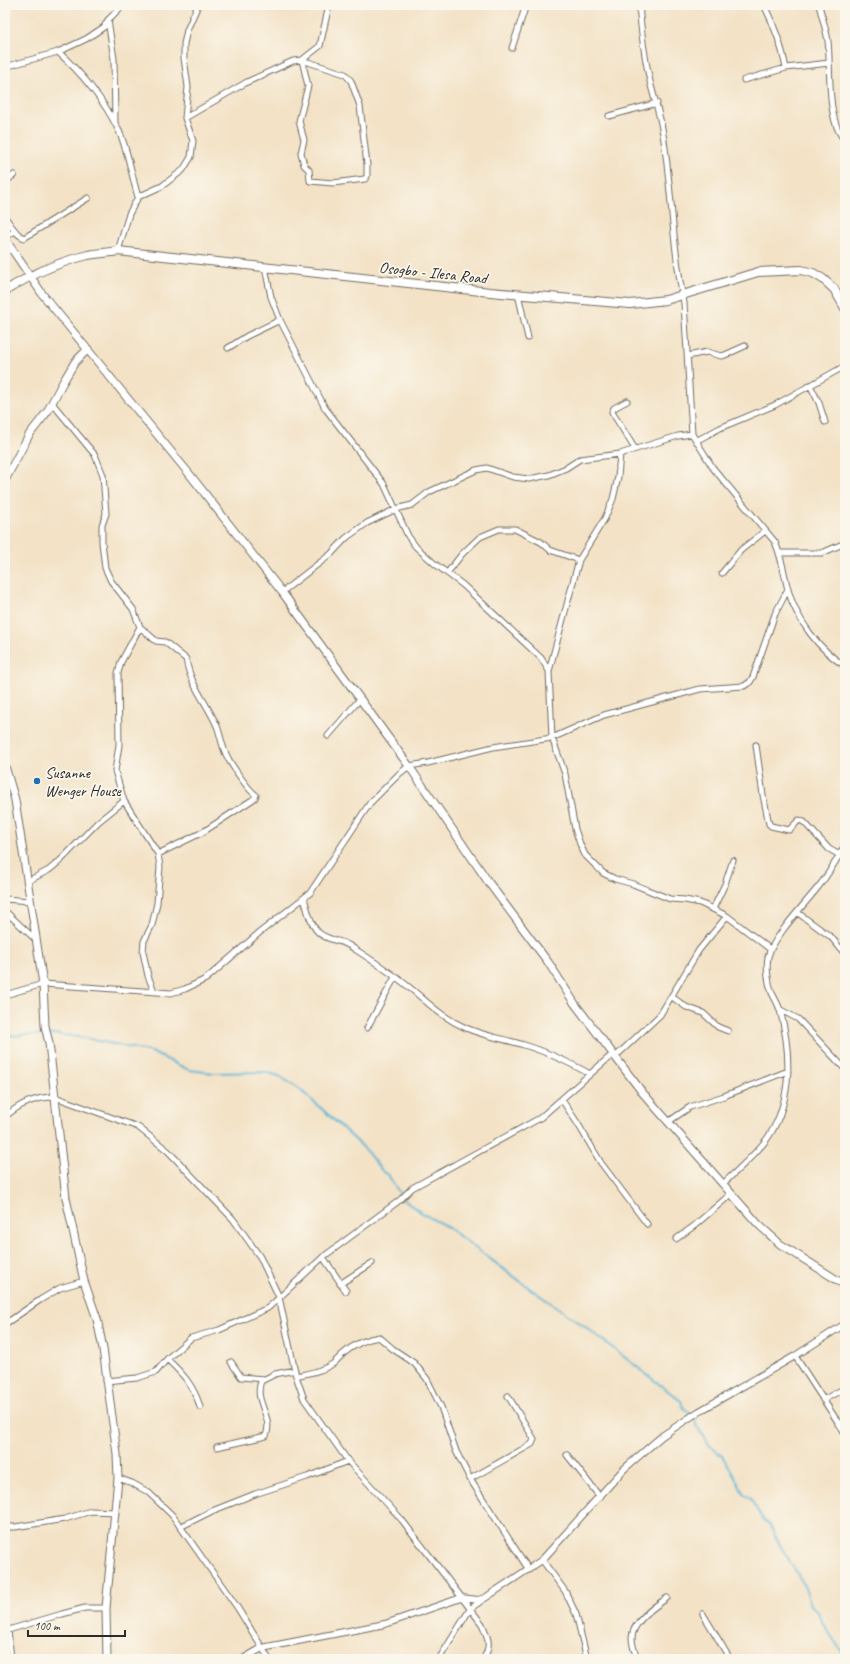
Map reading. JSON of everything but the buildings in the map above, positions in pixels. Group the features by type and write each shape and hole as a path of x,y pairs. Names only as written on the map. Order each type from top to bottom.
{"main road":[{"path":"5,238 43,295 191,476 282,592 409,766 493,889 548,962 575,1004 614,1055 668,1122 758,1224 780,1244 845,1285"},
{"name":"Osogbo - Ilesa Road","path":"5,291 31,276 60,264 88,255 118,251 518,294 630,304 666,300 758,272 802,270 813,273 823,279 834,289 845,308"},
{"path":"5,480 25,442 52,403 75,362 88,349"},
{"path":"5,766 15,800 37,941 43,984 45,1026 49,1043 66,1198 84,1281 97,1319 103,1349 106,1381 115,1440 118,1478 106,1608 107,1659"}],"street":[{"path":"5,67 58,52 86,39 104,27 108,20 123,5"},
{"path":"118,251 129,214 138,197 162,186 187,165 191,157 193,141 185,118 188,87 184,58 184,44 187,30 198,5"},
{"path":"302,60 320,46 329,5"},
{"path":"512,48 526,5"},
{"path":"639,5 649,77 657,103 663,132 688,356 692,434 713,468 775,542 780,553 788,590 795,610 802,623 819,643 845,666"},
{"path":"764,5 773,24 784,55 786,68"},
{"path":"819,5 827,40 829,83 834,119 840,135 845,140"},
{"path":"108,20 114,59 115,123"},
{"path":"58,52 72,64 85,80 119,129 138,197"},
{"path":"185,118 220,97 271,70 294,61 302,60 345,74 351,81 360,106 367,165 367,176 365,180 333,183 310,181 309,170 304,165 301,153 304,140 299,121 308,86 302,60"},
{"path":"744,80 786,68 829,63"},
{"path":"609,116 657,103"},
{"path":"5,182 14,175"},
{"path":"5,217 15,231 24,238 88,198"},
{"path":"5,238 15,231"},
{"path":"265,267 271,297 280,320 325,408 384,484 408,536 416,547 435,564 448,572 463,585 541,658 549,671"},
{"path":"518,294 528,338"},
{"path":"228,348 247,336 280,320"},
{"path":"688,356 707,352 721,356 745,346"},
{"path":"696,441 720,428 775,405 845,366"},
{"path":"810,385 819,403 825,422"},
{"path":"627,401 614,408 612,412 635,449"},
{"path":"52,403 95,455 103,475 106,514 102,525 102,542 105,568 111,581 133,609 140,627 156,641 165,642 186,659 187,668 196,691 203,699 217,727 227,758 256,795 255,798 202,832 158,854"},
{"path":"282,592 331,554 346,538 367,523 396,509 412,506 429,492 476,470 487,468 513,477 529,479 549,475 566,468 580,459 620,454 678,436 692,434"},
{"path":"620,454 618,477 613,500 605,518 579,560 570,587 549,671 552,738 565,774 574,829 585,855 603,873 615,879 633,884 670,899 700,903 727,916 770,949"},
{"path":"448,572 462,554 480,537 499,529 515,530 541,542 550,550 579,560"},
{"path":"722,573 741,550 765,531"},
{"path":"780,553 822,553 845,543"},
{"path":"5,995 43,984 171,993 206,979 259,933 304,898 318,882 370,803 409,766 493,748 552,738 604,716 700,689 744,686 750,682 753,677 775,614 788,590"},
{"path":"140,627 121,662 118,673 119,744 115,771 124,800 158,854 160,867 157,902 152,925 144,941 143,952 148,976 154,991"},
{"path":"328,736 360,699"},
{"path":"756,745 763,795 769,824 771,826 789,830 795,822 799,820 804,822 829,849 845,858"},
{"path":"28,881 49,870 61,860 98,822 124,800"},
{"path":"723,1184 759,1148 774,1127 781,1113 784,1101 788,1071 788,1055 780,1009 772,991 768,974 768,958 770,949 781,933 821,884 845,845"},
{"path":"713,909 725,884 733,860"},
{"path":"304,898 311,921 316,931 326,938 338,940 347,944 410,988 434,1010 450,1020 480,1033 524,1045 559,1057 590,1074"},
{"path":"5,900 30,901"},
{"path":"5,911 37,941"},
{"path":"798,913 831,937 845,954"},
{"path":"106,1381 137,1378 156,1372 191,1338 219,1330 268,1308 323,1257 400,1200 412,1188 540,1118 660,1015 672,997 685,971 699,950 727,916"},
{"path":"367,1028 395,977"},
{"path":"672,997 686,1007 703,1013 718,1027 728,1031"},
{"path":"780,1009 798,1018 814,1038 845,1069"},
{"path":"668,1122 690,1107 724,1096 788,1071"},
{"path":"5,1117 19,1106 32,1100 40,1097 55,1097 138,1127 168,1151 233,1219 260,1257 279,1297 295,1373 304,1399 348,1461 402,1520 482,1624 488,1638 489,1647 487,1653 482,1659"},
{"path":"562,1100 601,1163 647,1224"},
{"path":"676,1239 694,1226 731,1194"},
{"path":"323,1257 346,1291"},
{"path":"340,1284 372,1263"},
{"path":"5,1324 60,1288 84,1281"},
{"path":"439,1659 470,1610 485,1598 542,1560 624,1469 642,1452 662,1436 698,1412 795,1356 845,1324"},
{"path":"231,1362 241,1377 265,1379 320,1370 359,1343 371,1338 379,1337 382,1339 393,1349 414,1363 427,1379 441,1407 456,1451 470,1479 529,1570"},
{"path":"795,1356 845,1433"},
{"path":"167,1360 186,1378 197,1398 200,1407"},
{"path":"217,1447 266,1436 267,1415 260,1402 259,1395 259,1386 265,1379"},
{"path":"823,1400 845,1388"},
{"path":"470,1479 534,1442 534,1439 508,1396"},
{"path":"838,1424 845,1421"},
{"path":"567,1455 600,1497"},
{"path":"180,1527 212,1511 255,1494 307,1477 348,1461"},
{"path":"118,1478 132,1483 148,1492 172,1515 237,1607 269,1659"},
{"path":"5,1527 15,1527 65,1519 91,1511 116,1512"},
{"path":"542,1560 565,1591 576,1614 587,1659"},
{"path":"242,1659 262,1648 385,1624 462,1598 478,1600 485,1598"},
{"path":"638,1659 632,1638 633,1630 652,1609 667,1598"},
{"path":"11,1659 7,1630 85,1608 106,1608"},
{"path":"703,1614 730,1659"}],"waterway":[{"path":"5,1036 55,1034 85,1038 151,1052 189,1070 214,1073 265,1072 279,1076 298,1088 363,1147 383,1172 388,1175 404,1200 420,1212 447,1227 532,1290 583,1325 681,1401 683,1407 695,1419 696,1425 708,1444 722,1456 743,1493 750,1498 762,1518 769,1524 803,1583 811,1605 845,1656"}],"place":[{"name":"Susanne Wenger House","path":"37,781"}]}
